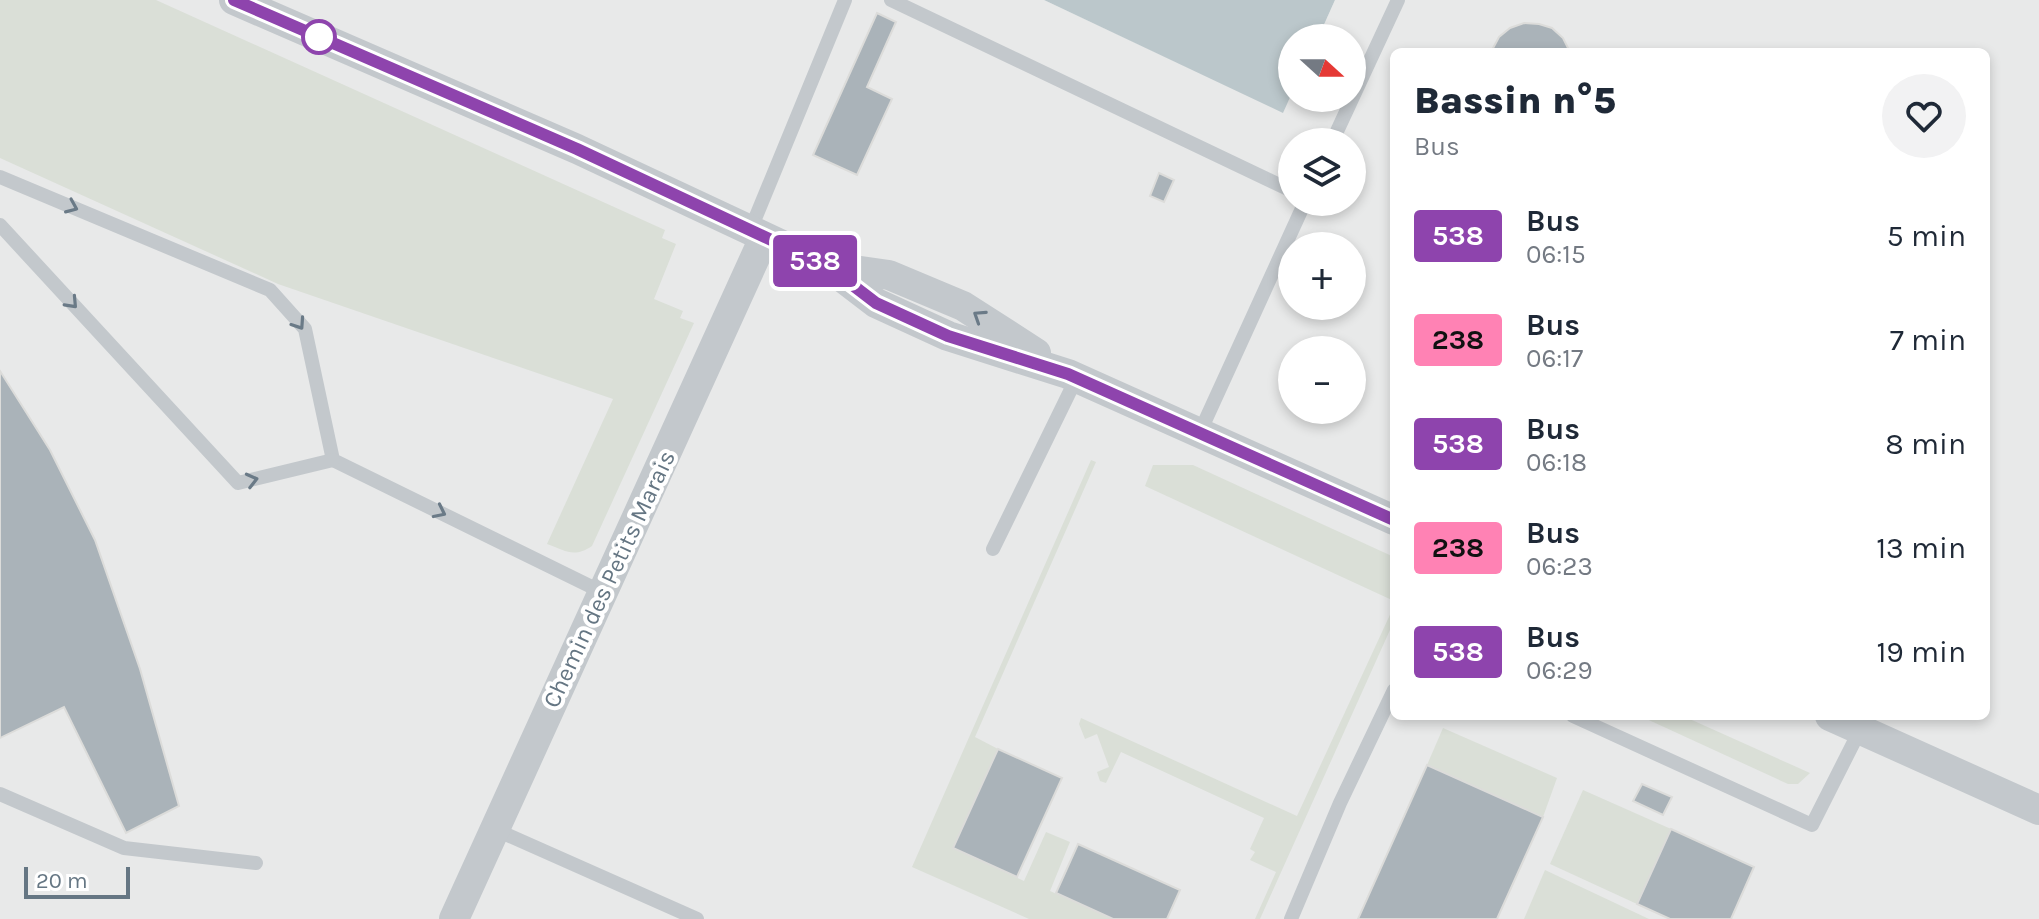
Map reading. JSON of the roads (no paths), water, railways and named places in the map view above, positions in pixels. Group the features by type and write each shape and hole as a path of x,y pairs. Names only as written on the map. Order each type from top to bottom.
{"street":[{"path":"234,0 577,149 829,267 876,303 948,336 1072,376 1390,518"},
{"name":"Chemin des Petits Marais","path":"454,919 602,592 757,235"},
{"path":"1839,720 2039,810"}],"lane":[{"path":"757,235 845,0"},
{"path":"891,0 1278,184"},
{"path":"1339,128 1398,0"},
{"path":"0,177 270,290 305,329 333,460"},
{"path":"1200,432 1299,216"},
{"path":"0,225 238,483 333,460 602,592"},
{"path":"993,549 1072,376"},
{"path":"1291,919 1340,803 1390,698"},
{"path":"1582,720 1812,825 1860,730"},
{"path":"0,794 124,848 256,863"},
{"path":"494,829 697,919"}]}
